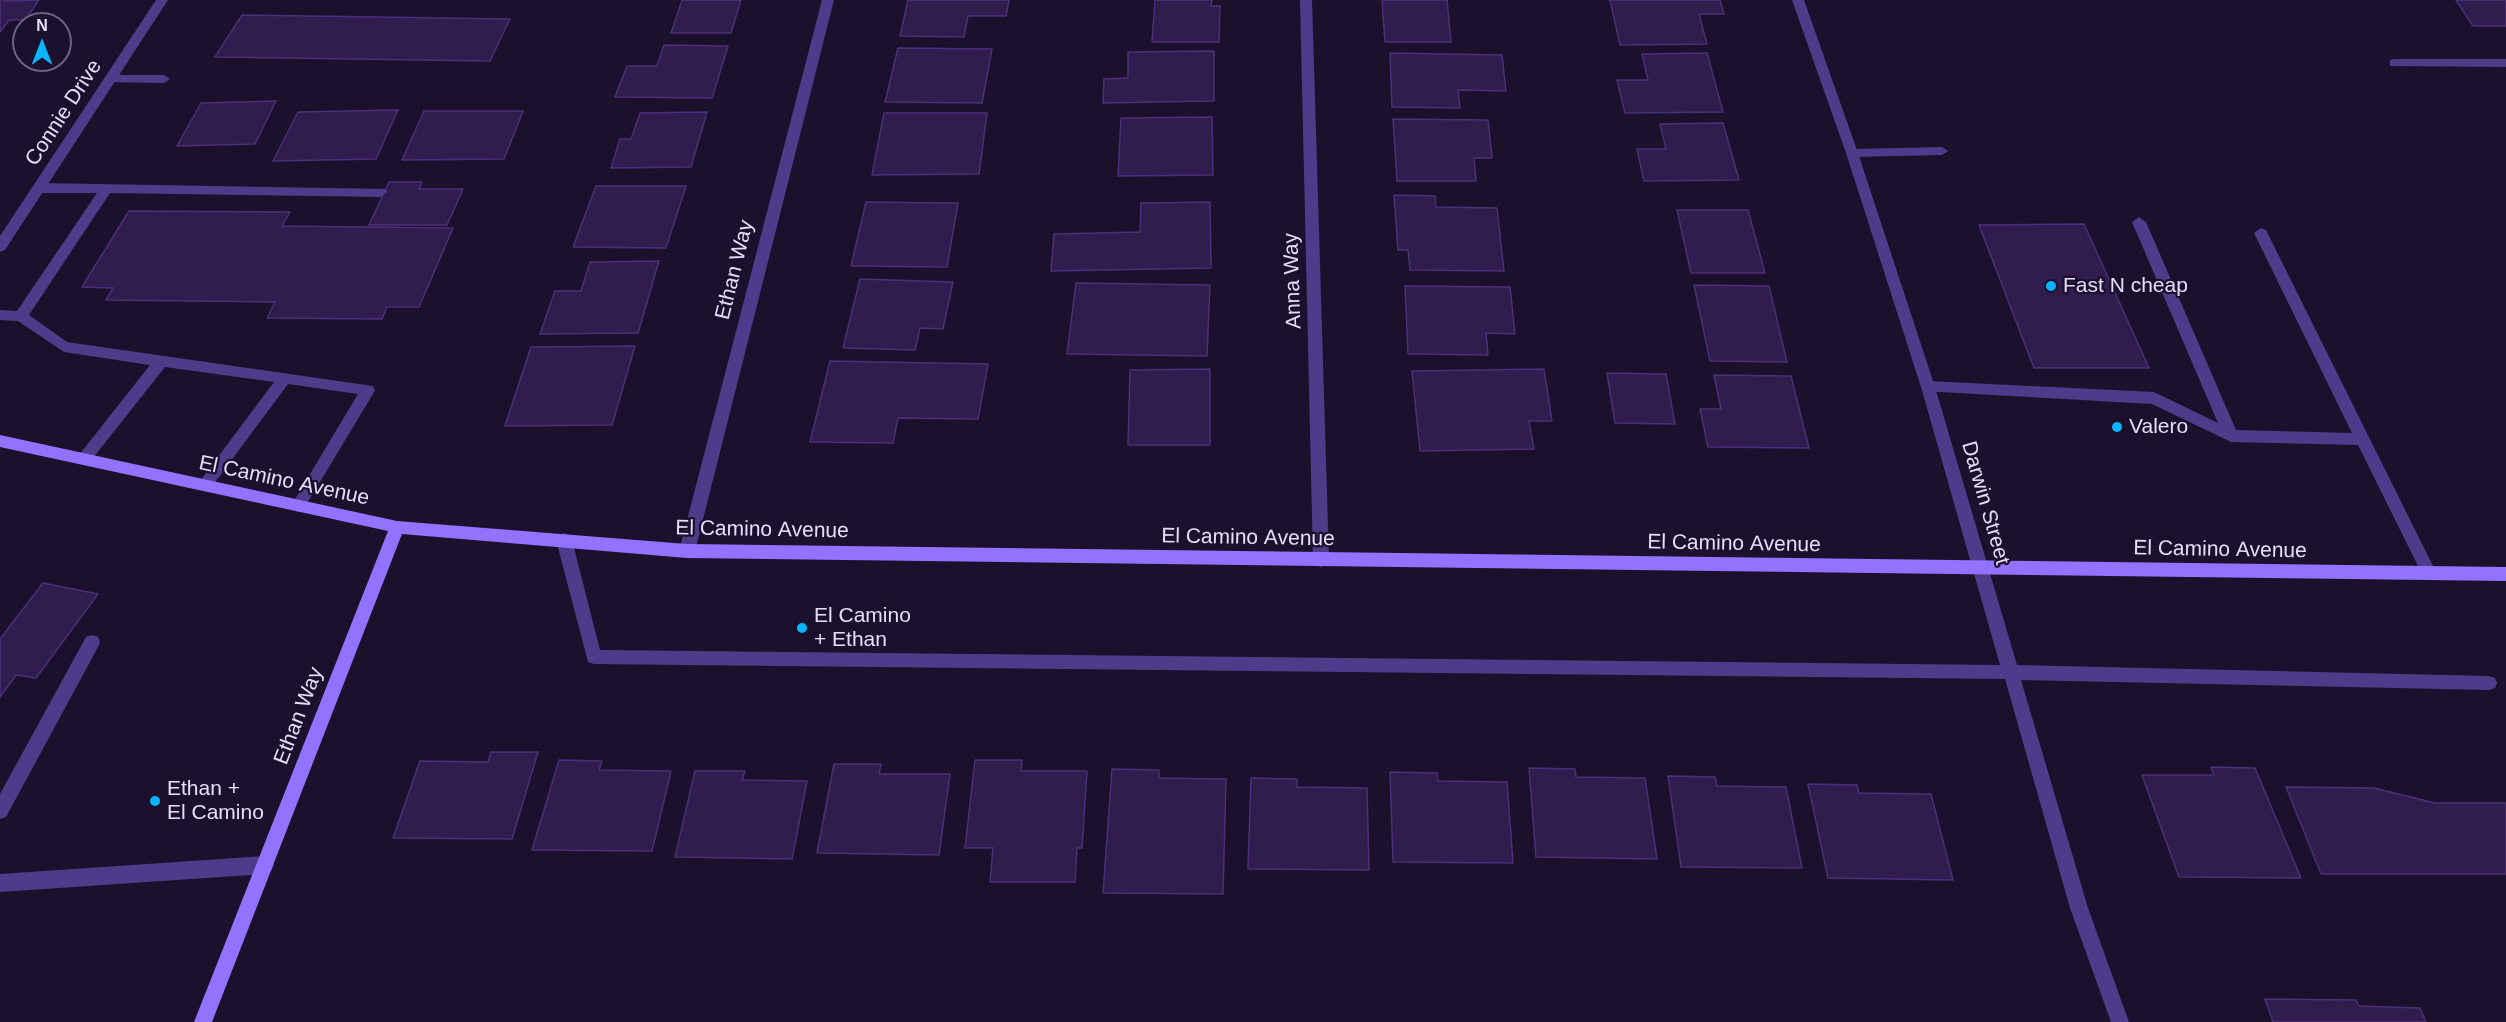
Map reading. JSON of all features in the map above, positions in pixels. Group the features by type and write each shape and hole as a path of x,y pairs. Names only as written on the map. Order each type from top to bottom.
{"main road":[{"name":"El Camino Avenue","path":"0,441 398,527 687,551 2506,574"},
{"name":"Ethan Way","path":"203,1022 398,527"}],"street":[{"name":"Connie Drive","path":"0,247 162,0"},
{"name":"Ethan Way","path":"687,551 828,0"},
{"name":"Anna Way","path":"1306,0 1321,560"},
{"name":"Darwin Street","path":"1798,0 1852,153 1928,387 2079,908 2121,1022"},
{"path":"2394,63 2506,63"},
{"path":"110,79 164,79"},
{"path":"1852,153 1942,151"},
{"path":"39,188 381,192"},
{"path":"21,316 107,188"},
{"path":"2139,222 2231,436"},
{"path":"2261,233 2429,573"},
{"path":"0,315 21,316 64,347 368,390 298,506"},
{"path":"84,459 161,361"},
{"path":"206,485 284,379"},
{"path":"1928,387 2154,398 2231,436 2363,439"},
{"path":"564,540 594,657 2011,672 2489,683"},
{"path":"0,811 92,642"},
{"path":"0,883 265,865"}],"building":[{"path":"39,0 31,12 12,12 12,20 9,20 0,32 0,1"},
{"path":"682,0 741,0 731,33 671,33"},
{"path":"908,0 1009,0 1006,16 968,16 964,37 900,36"},
{"path":"1155,0 1212,0 1211,6 1220,6 1219,42 1152,42"},
{"path":"1382,0 1447,0 1451,42 1385,42"},
{"path":"1610,0 1720,0 1724,14 1699,14 1707,44 1620,45"},
{"path":"2456,0 2506,0 2506,26 2473,26"},
{"path":"242,15 510,19 490,61 215,57"},
{"path":"664,45 728,46 712,98 615,97 627,66 657,66"},
{"path":"898,48 992,49 982,103 885,102"},
{"path":"1214,51 1214,101 1103,103 1104,79 1128,78 1128,52"},
{"path":"1390,53 1502,55 1506,91 1458,90 1460,108 1392,107"},
{"path":"1707,53 1723,112 1625,113 1617,80 1648,80 1642,54"},
{"path":"276,101 255,144 177,146 201,103"},
{"path":"398,110 376,159 273,161 298,112"},
{"path":"424,111 523,111 504,159 402,160"},
{"path":"707,112 691,167 611,168 620,139 631,139 640,113"},
{"path":"884,113 987,113 979,174 872,175"},
{"path":"1212,117 1213,175 1118,176 1121,118"},
{"path":"1393,119 1488,120 1492,158 1474,158 1476,181 1397,181"},
{"path":"1723,123 1739,180 1644,181 1637,149 1666,149 1660,124"},
{"path":"389,182 422,182 419,189 463,189 447,225 369,225"},
{"path":"596,186 686,186 666,248 573,247"},
{"path":"1394,195 1435,196 1436,207 1497,208 1504,271 1410,270 1408,250 1398,250"},
{"path":"866,202 958,203 947,267 851,266"},
{"path":"1210,202 1211,268 1051,271 1054,234 1140,232 1141,203"},
{"path":"1677,210 1748,210 1765,273 1691,273"},
{"path":"129,211 290,212 282,226 453,228 419,307 387,307 382,319 267,318 275,302 106,300 113,288 82,287"},
{"path":"2084,224 2149,368 2034,368 1979,225"},
{"path":"659,261 638,333 540,334 555,291 581,291 590,262"},
{"path":"860,279 953,282 943,329 920,328 915,350 843,348"},
{"path":"1076,283 1210,285 1207,356 1067,354"},
{"path":"1694,285 1769,286 1787,362 1710,361"},
{"path":"1405,286 1510,287 1515,334 1486,333 1488,355 1408,354"},
{"path":"635,346 612,425 505,426 531,347"},
{"path":"830,361 988,364 978,419 898,418 893,443 810,442"},
{"path":"1210,369 1210,445 1128,445 1130,370"},
{"path":"1544,369 1552,421 1529,421 1534,449 1420,451 1412,371"},
{"path":"1607,373 1666,374 1675,424 1615,423"},
{"path":"1714,375 1791,376 1809,448 1708,447 1700,409 1721,409"},
{"path":"43,583 98,594 36,678 16,675 0,697 0,639"},
{"path":"491,752 538,752 512,839 393,838 420,761 488,762"},
{"path":"559,760 602,761 599,770 671,771 652,851 532,850"},
{"path":"975,760 1022,760 1021,771 1087,771 1082,848 1077,848 1075,882 990,882 993,848 965,848"},
{"path":"834,764 881,764 879,774 950,774 939,855 817,853"},
{"path":"2211,767 2255,768 2301,878 2179,877 2142,775 2214,775"},
{"path":"1529,768 1575,769 1576,777 1645,778 1657,859 1536,857"},
{"path":"1112,769 1159,770 1159,778 1226,779 1223,894 1103,893"},
{"path":"695,771 745,771 742,780 807,781 792,859 675,857"},
{"path":"1390,772 1437,773 1438,781 1507,782 1513,863 1393,862"},
{"path":"1668,776 1715,777 1717,786 1786,787 1802,868 1681,867"},
{"path":"1251,778 1297,779 1297,787 1367,788 1369,870 1248,869"},
{"path":"1808,784 1857,785 1859,793 1931,794 1953,880 1828,878"},
{"path":"2286,787 2374,788 2435,803 2506,803 2506,874 2321,874"},
{"path":"2265,999 2356,1000 2359,1006 2420,1008 2426,1022 2273,1022"}],"place":[{"name":"Fast N cheap","path":"2051,286"},
{"name":"Valero","path":"2117,427"},
{"name":"El Camino + Ethan","path":"802,628"},
{"name":"Ethan + El Camino","path":"155,801"}]}
